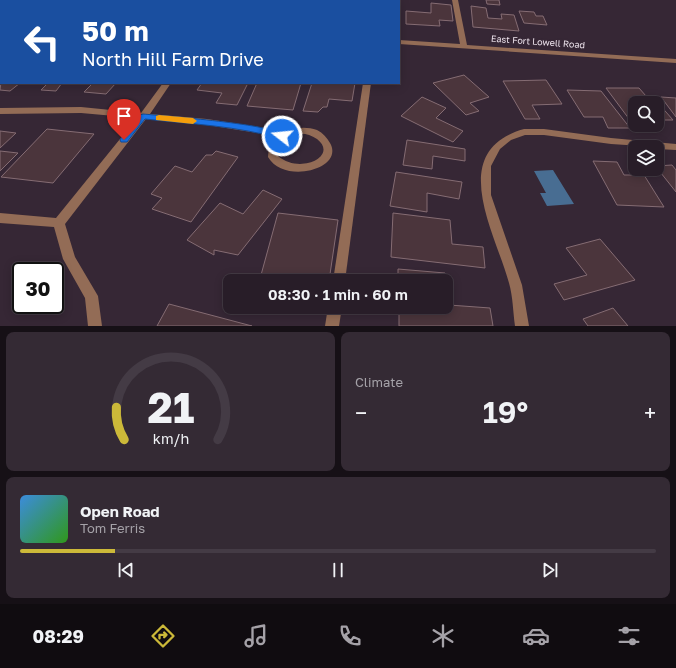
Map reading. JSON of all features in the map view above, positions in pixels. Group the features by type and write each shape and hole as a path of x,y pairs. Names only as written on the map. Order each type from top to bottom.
{"street":[{"path":"455,0 464,47"},
{"name":"East Fort Lowell Road","path":"400,42 676,61"},
{"path":"59,223 143,117 166,84"},
{"path":"340,274 367,84"},
{"path":"0,111 81,110 207,122 272,132 282,136 297,130 311,131 323,138 328,146 326,156 318,164 305,170 281,166 273,157 274,145 282,136"},
{"path":"522,326 516,285 486,195 486,166 496,147 508,138 524,132 544,132 611,141 676,147"},
{"path":"0,218 59,223"},
{"path":"59,223 69,259 91,296 95,326"},
{"path":"332,326 334,314"}],"water":[{"path":"553,170 574,204 547,206 540,193 546,193 534,171"}],"building":[{"path":"486,0 499,0 500,5 487,4"},
{"path":"431,3 451,5 453,21 439,20 440,26 406,24 406,11 431,13"},
{"path":"471,6 486,8 488,18 502,19 501,14 514,15 519,31 473,27"},
{"path":"519,11 534,12 536,16 543,16 547,25 524,23"},
{"path":"464,75 489,97 470,103 479,111 466,115 433,83"},
{"path":"546,80 562,104 532,105 540,119 525,119 503,81"},
{"path":"1,84 19,84 10,91 0,90"},
{"path":"47,84 61,84 56,91 41,90"},
{"path":"92,84 115,84 106,94 84,92"},
{"path":"201,84 248,84 237,105 216,103 222,93 197,90"},
{"path":"257,84 301,84 293,110 247,106"},
{"path":"312,84 355,84 352,101 329,99 327,107 323,107 318,112 303,111"},
{"path":"606,88 639,88 646,96 628,96 628,118"},
{"path":"567,90 601,91 628,125 628,128 608,128 603,117 584,117"},
{"path":"422,97 446,108 436,118 463,131 453,142 401,116"},
{"path":"664,97 676,98 676,117 664,101"},
{"path":"664,110 673,120 664,120"},
{"path":"47,129 94,134 53,183 1,177"},
{"path":"0,131 16,133 0,148"},
{"path":"407,140 465,149 465,161 433,156 432,169 403,165"},
{"path":"0,151 18,153 0,171"},
{"path":"216,151 238,157 191,222 152,209 162,198 151,194 175,166 192,172 206,155 212,155"},
{"path":"593,161 617,162 624,175 645,176 664,207 617,205"},
{"path":"672,165 676,170 676,192 663,176 664,166"},
{"path":"396,172 462,182 459,199 427,193 427,212 390,206"},
{"path":"263,190 282,199 238,255 214,250 214,255 187,240 220,203 243,214"},
{"path":"278,213 338,220 330,274 261,274"},
{"path":"393,213 450,220 452,244 483,247 485,268 391,257"},
{"path":"600,239 635,280 564,300 554,284 587,275 566,248"},
{"path":"398,269 445,274 398,274"},
{"path":"169,304 252,326 157,326"},
{"path":"453,305 490,308 493,326 399,326 399,314 453,314"},
{"path":"613,308 628,326 588,326 583,319"}],"slow traffic":[{"path":"159,118 193,121"}],"route":[{"path":"124,140 143,117 207,122 272,132 282,136"}]}
